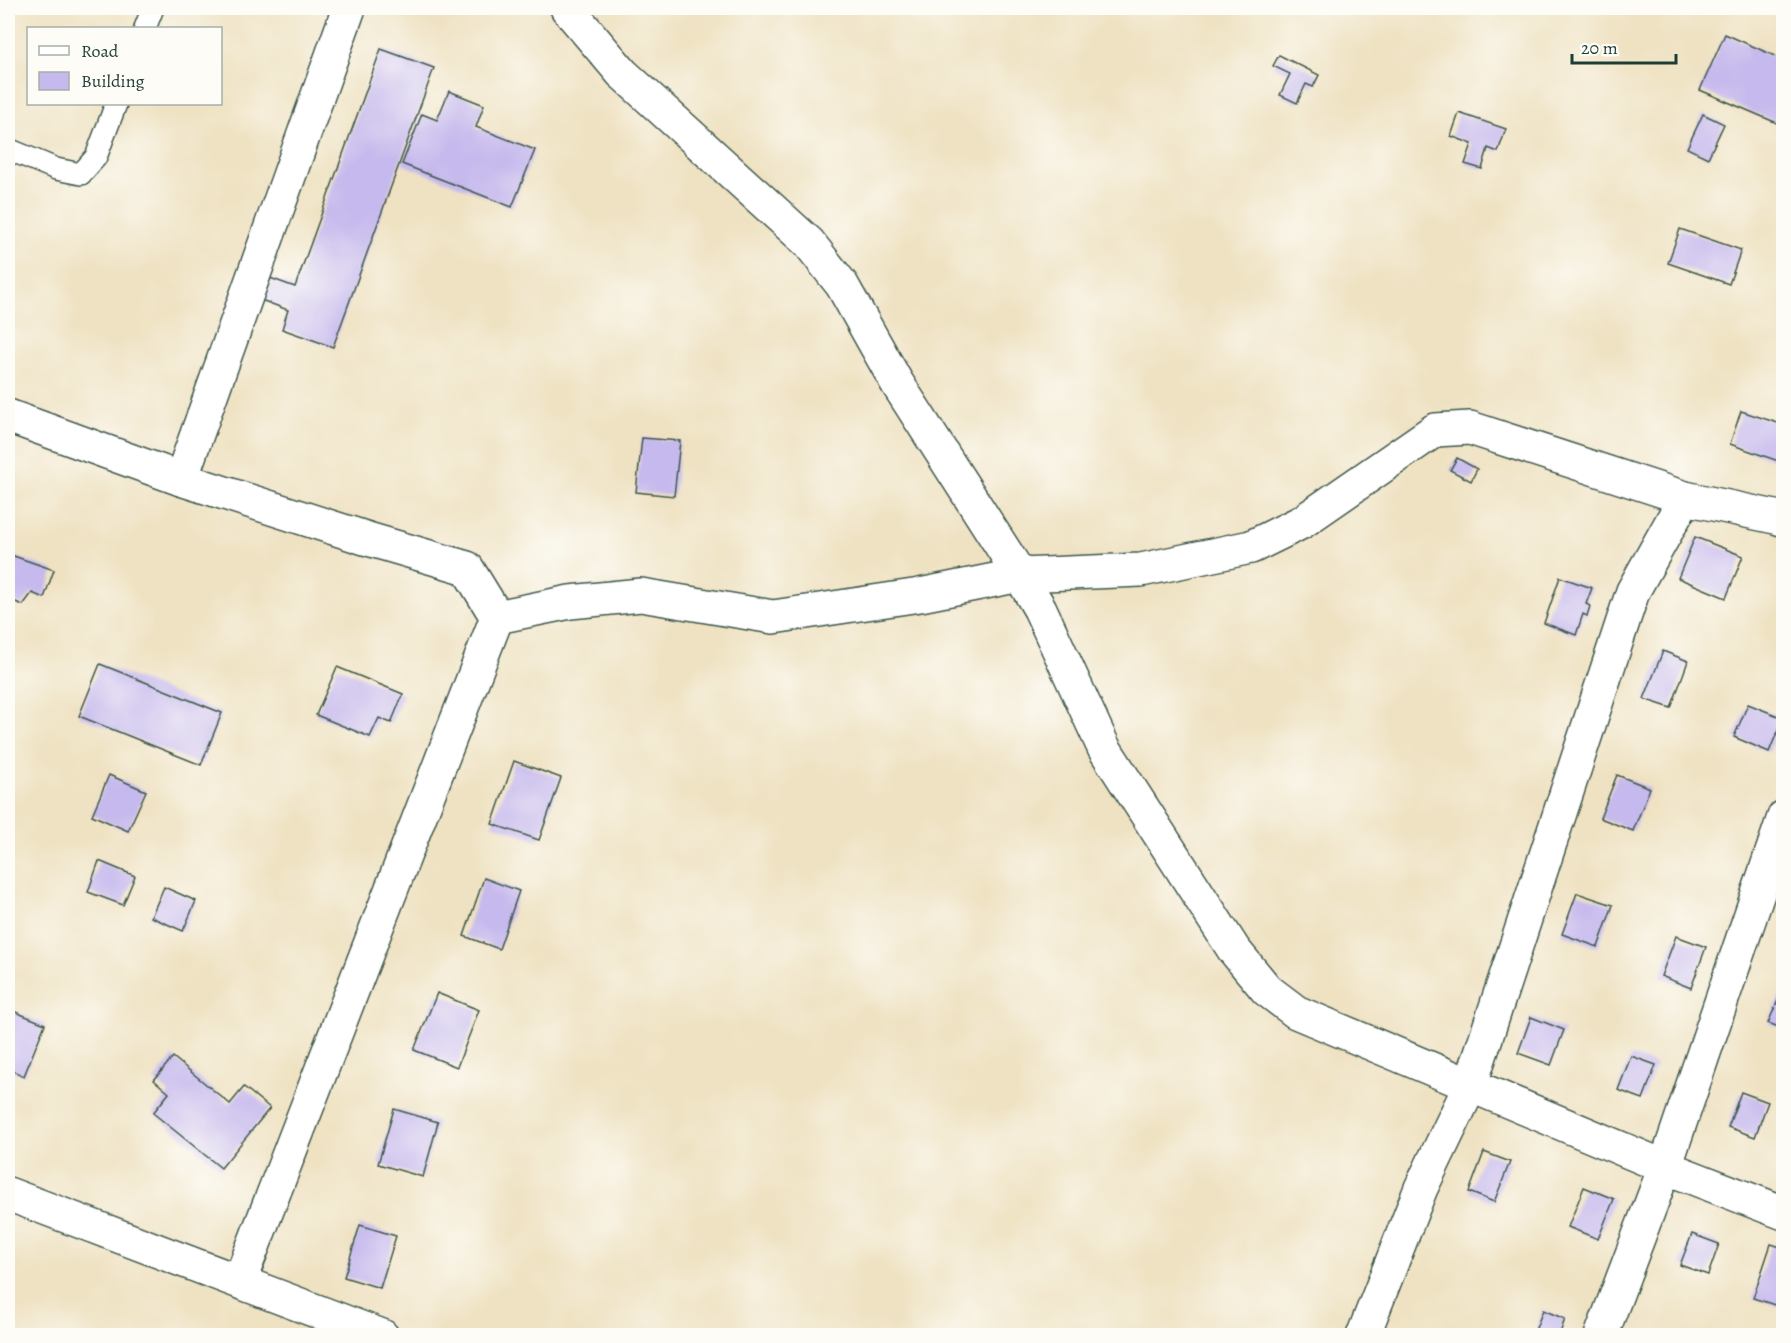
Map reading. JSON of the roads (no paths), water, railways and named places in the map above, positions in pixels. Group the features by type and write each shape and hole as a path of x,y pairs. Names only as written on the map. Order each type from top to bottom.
{"street":[{"path":"181,479 349,8"},
{"path":"567,8 622,73 809,243 842,285 897,383 1040,609 1104,748 1234,950 1267,990 1296,1012 1665,1167 1784,1213"},
{"path":"8,416 181,479 357,536 467,568 497,617"},
{"path":"497,617 570,602 641,595 773,617 920,595 1020,575 1141,570 1251,547 1302,522 1435,430 1470,428 1685,498 1784,520"},
{"path":"1363,1335 1421,1188 1470,1086 1633,591 1685,498"},
{"path":"240,1280 497,617"},
{"path":"1601,1335 1665,1167 1784,817"},
{"path":"8,1194 382,1335"}],"lane":[{"path":"145,27 153,8"},
{"path":"8,149 56,169 81,174 96,157 116,105"}]}
